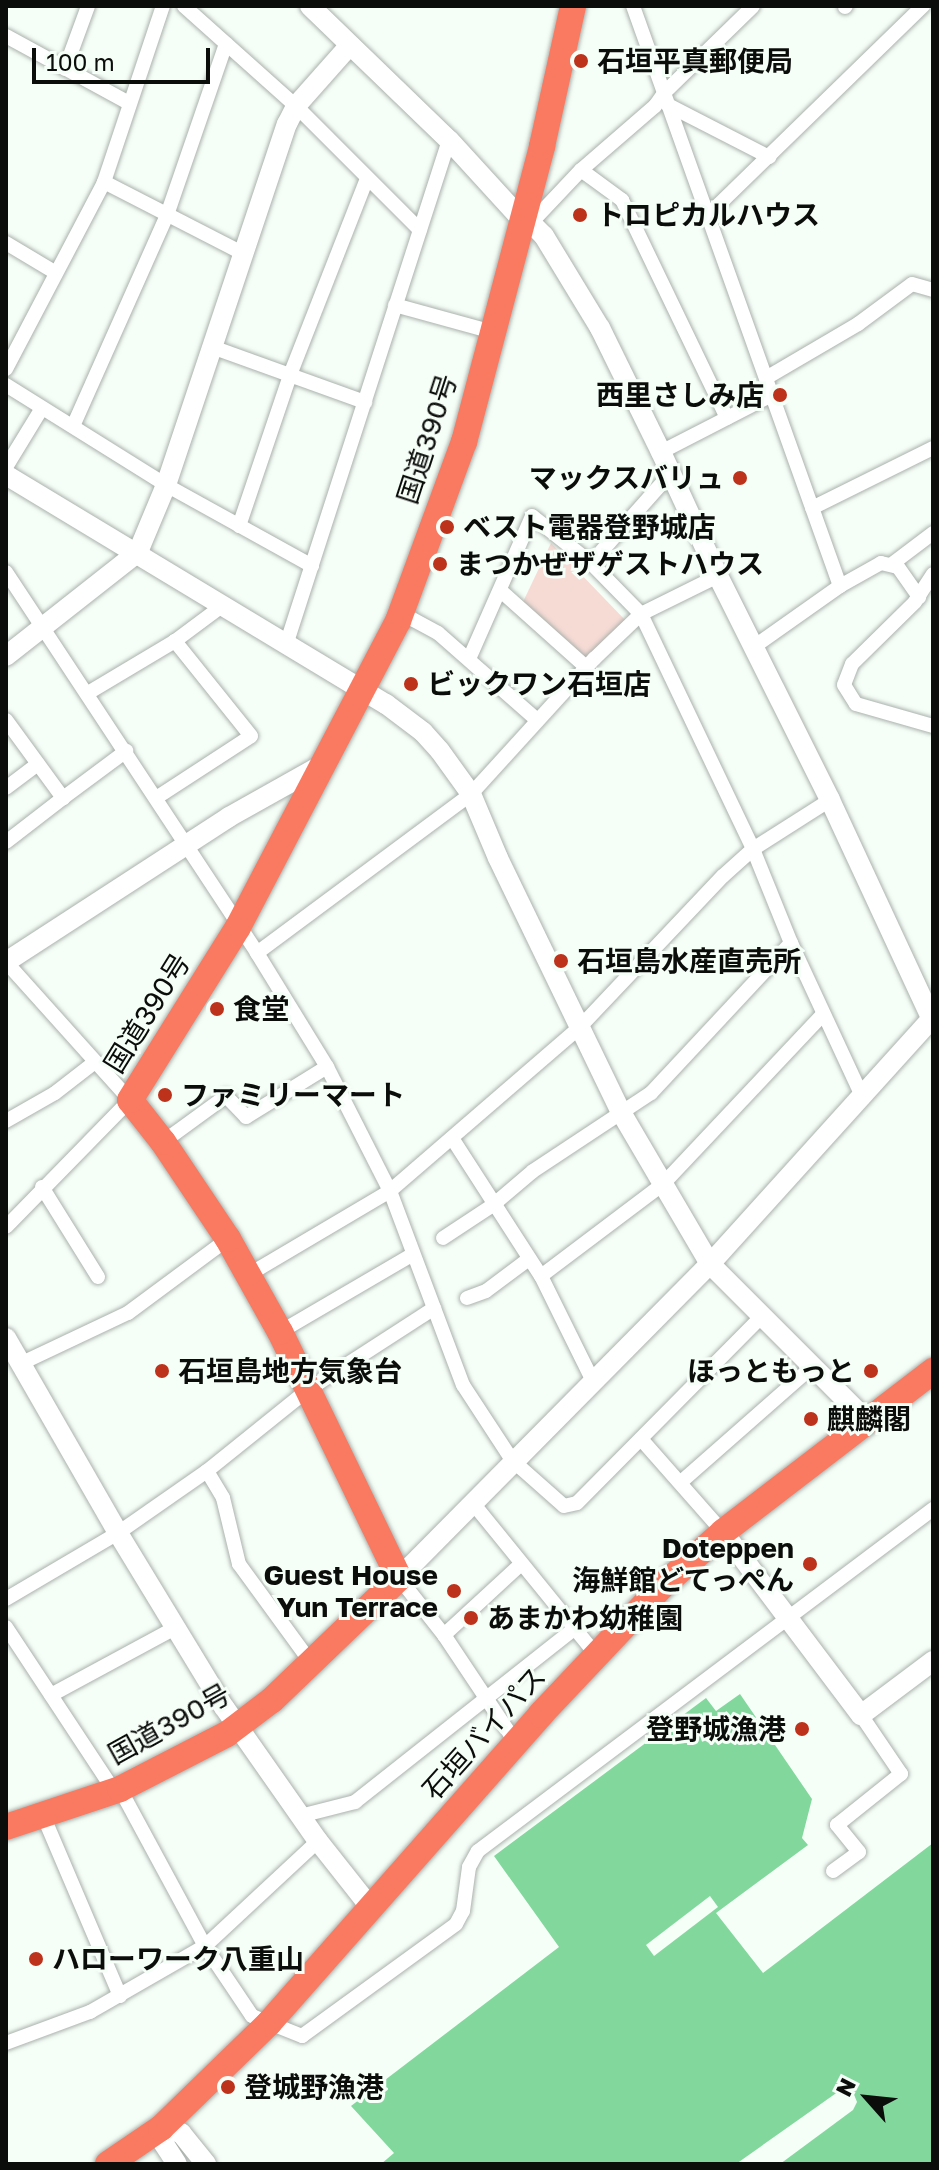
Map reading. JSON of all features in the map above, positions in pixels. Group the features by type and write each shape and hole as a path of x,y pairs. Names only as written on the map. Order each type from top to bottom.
{"highway":[{"name":"国道390号","path":"6,1827 117,1790 238,1727 312,1664 399,1578 309,1389 228,1239 163,1142 130,1100 238,927 401,613 464,442 526,221 573,6"},
{"name":"石垣バイパス","path":"108,2164 161,2128 269,2023 516,1743 660,1588 723,1532 933,1371"}],"street":[{"path":"65,69 88,6"},
{"path":"6,369 104,182 163,6"},
{"path":"184,6 296,106 420,230"},
{"path":"310,6 544,236 600,328 718,576 830,800 932,1019 710,1264 512,1460 399,1578 444,1635 516,1743"},
{"path":"633,6 840,586"},
{"path":"526,221 666,99 753,6"},
{"path":"708,215 923,6"},
{"path":"6,36 129,103"},
{"path":"74,424 167,215 226,44"},
{"path":"6,656 138,552 166,485 242,253 296,106 350,45"},
{"path":"666,99 769,157"},
{"path":"287,642 449,140"},
{"path":"581,170 622,200 727,418"},
{"path":"239,526 290,375 367,179"},
{"path":"104,182 242,253"},
{"path":"6,243 56,273"},
{"path":"766,378 858,324 912,284 933,290"},
{"path":"395,305 493,332"},
{"path":"212,347 365,402"},
{"path":"6,385 74,424 166,485 312,566"},
{"path":"661,452 772,395"},
{"path":"6,467 42,408"},
{"path":"812,508 933,448"},
{"path":"591,563 671,473"},
{"path":"6,475 287,642 386,704 423,732 471,794 622,1114 710,1264 869,1423"},
{"path":"469,659 532,516 591,563 641,614 753,849 791,943 863,1098"},
{"path":"755,646 840,586 872,567 892,564 933,533"},
{"path":"892,564 903,572 919,597"},
{"path":"6,572 257,953 327,1067 390,1191 463,1385 512,1460 564,1506 577,1503 763,1315"},
{"path":"933,574 919,597 852,664 844,685 856,704 933,726"},
{"path":"257,953 471,794 586,667 641,614 718,576"},
{"path":"501,591 586,667"},
{"path":"88,693 175,641 222,606"},
{"path":"401,613 438,633 537,720"},
{"path":"156,798 251,736 175,641"},
{"path":"7,723 63,798"},
{"path":"6,842 126,751"},
{"path":"6,788 38,764"},
{"path":"6,1227 130,1100 6,962 186,844 320,766"},
{"path":"248,1275 390,1191 580,1027 723,876 753,849 830,800"},
{"path":"443,1238 493,1205 533,1171 651,1093 791,943"},
{"path":"541,1276 663,1184 823,1014"},
{"path":"6,1121 55,1093 95,1062"},
{"path":"163,1142 226,1096 246,1117 327,1067"},
{"path":"452,1138 541,1276 593,1381"},
{"path":"42,1187 98,1277"},
{"path":"228,1239 128,1313 13,1354 118,1533 238,1727 318,1841 371,1908"},
{"path":"280,1332 412,1255"},
{"path":"467,1298 486,1291 529,1259"},
{"path":"6,1599 118,1533 207,1471 309,1389 434,1308"},
{"path":"681,1482 813,1366"},
{"path":"641,1439 723,1532 861,1715 901,1774 837,1825 859,1852 833,1871"},
{"path":"207,1471 223,1498 239,1564 312,1664"},
{"path":"472,1502 597,1656"},
{"path":"6,1627 11,1646 51,1695 117,1790 205,1946 252,2016 302,2036 312,2032 456,1924 463,1911 469,1867 478,1851 933,1509"},
{"path":"444,1635 521,1564"},
{"path":"51,1695 177,1627"},
{"path":"300,1816 355,1802 486,1702 573,1630"},
{"path":"861,1715 933,1661"},
{"path":"42,1813 120,1996"},
{"path":"6,2043 120,1996 168,1963 205,1946 318,1841"},
{"path":"184,2159 162,2141 161,2128 181,2133 206,2164"}],"shaded area":[{"path":"551,543 628,623 587,662 522,604"},
{"path":"740,1694 812,1799 802,1838 808,1845 716,1913 763,1973 933,1843 933,2164 381,2164 394,2153 351,2106 559,1947 494,1856 706,1698 716,1711"}],"pier":[{"path":"710,1896 718,1907 654,1956 646,1945"},
{"path":"842,2089 853,2092 857,2102 853,2110 780,2164 736,2164"}],"place":[{"name":"石垣平真郵便局","path":"581,61"},
{"name":"トロピカルハウス","path":"580,215"},
{"name":"西里さしみ店","path":"780,395"},
{"name":"マックスバリュ","path":"740,478"},
{"name":"ベスト電器登野城店","path":"447,527"},
{"name":"まつかぜザゲストハウス","path":"440,564"},
{"name":"ビックワン石垣店","path":"411,684"},
{"name":"石垣島水産直売所","path":"561,961"},
{"name":"食堂","path":"217,1009"},
{"name":"ファミリーマート","path":"165,1095"},
{"name":"石垣島地方気象台","path":"162,1371"},
{"name":"ほっともっと","path":"871,1371"},
{"name":"麒麟閣","path":"811,1419"},
{"name":"Doteppen 海鮮館どてっぺん","path":"810,1564"},
{"name":"Guest House Yun Terrace","path":"454,1591"},
{"name":"あまかわ幼稚園","path":"471,1618"},
{"name":"登野城漁港","path":"802,1729"},
{"name":"ハローワーク八重山","path":"36,1959"},
{"name":"登城野漁港","path":"228,2087"}]}
